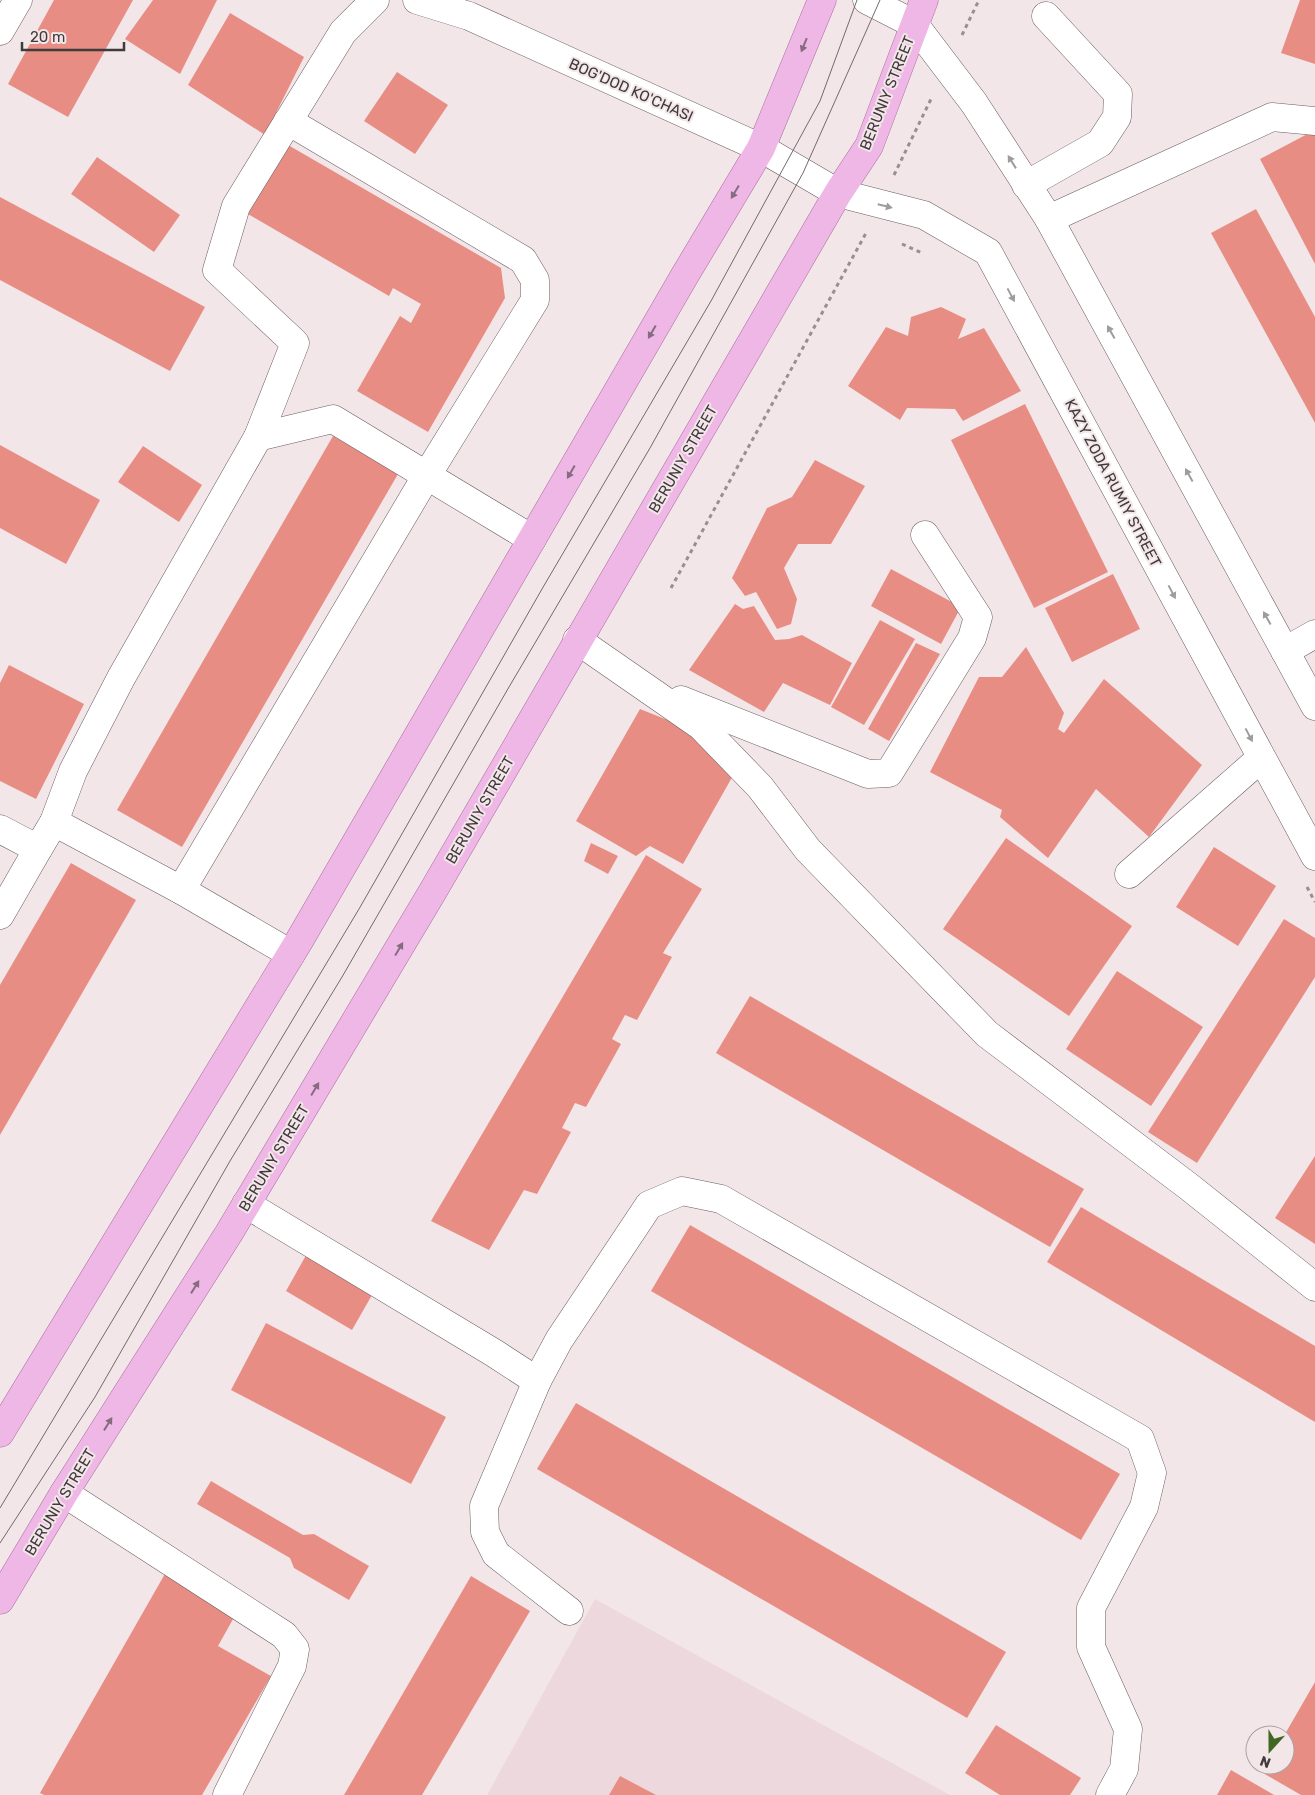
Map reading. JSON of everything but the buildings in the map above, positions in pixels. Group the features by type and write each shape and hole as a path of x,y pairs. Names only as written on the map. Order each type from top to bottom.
{"main road":[{"path":"0,1433 291,954 685,275 761,148 822,0"},
{"name":"BERUNIY STREET","path":"0,1600 64,1493 246,1204 433,891 838,193 869,146 919,12"}],"street":[{"path":"0,31 18,0"},
{"path":"0,915 54,822 73,771 121,678 258,437 295,343 217,270 236,206 343,32 375,0"},
{"name":"BOG'DOD KO'CHASI","path":"417,0 469,16 761,148 838,193"},
{"path":"867,0 919,12 946,67 974,103 1049,219 1315,706"},
{"path":"1026,185 1100,143 1117,118 1118,94 1046,16"},
{"path":"1049,219 1272,117 1315,122"},
{"path":"181,890 427,476 535,300 535,280 523,260 288,121"},
{"name":"KAZY ZODA RUMIY STREET","path":"838,193 924,215 988,252 1315,856"},
{"path":"258,437 333,419 532,539"},
{"path":"642,685 868,774 888,773 972,638 978,617 925,535"},
{"path":"1285,651 1315,634"},
{"path":"577,640 701,726 760,787 808,850 987,1034 1188,1186 1315,1288"},
{"path":"1129,874 1261,758"},
{"path":"54,822 181,890 291,954"},
{"path":"0,829 38,849"},
{"path":"569,1611 496,1554 485,1532 484,1506 537,1381 559,1340 649,1205 682,1191 721,1199 1140,1440 1152,1473 1144,1507 1091,1608 1091,1647 1128,1729 1124,1769 1110,1795"},
{"path":"246,1204 494,1353 537,1381"},
{"path":"64,1493 284,1635 295,1648 292,1666 227,1795"}],"path":[{"path":"671,588 863,238 979,0"},
{"path":"895,241 931,257"},
{"path":"1306,885 1315,902"}],"shaded area":[{"path":"595,1599 950,1795 487,1795"}],"tram line":[{"path":"0,1508 359,909 542,589 711,301 820,101 857,0"},
{"path":"0,1543 95,1397 230,1161 342,977 509,687 650,448 803,173 880,0"}]}
